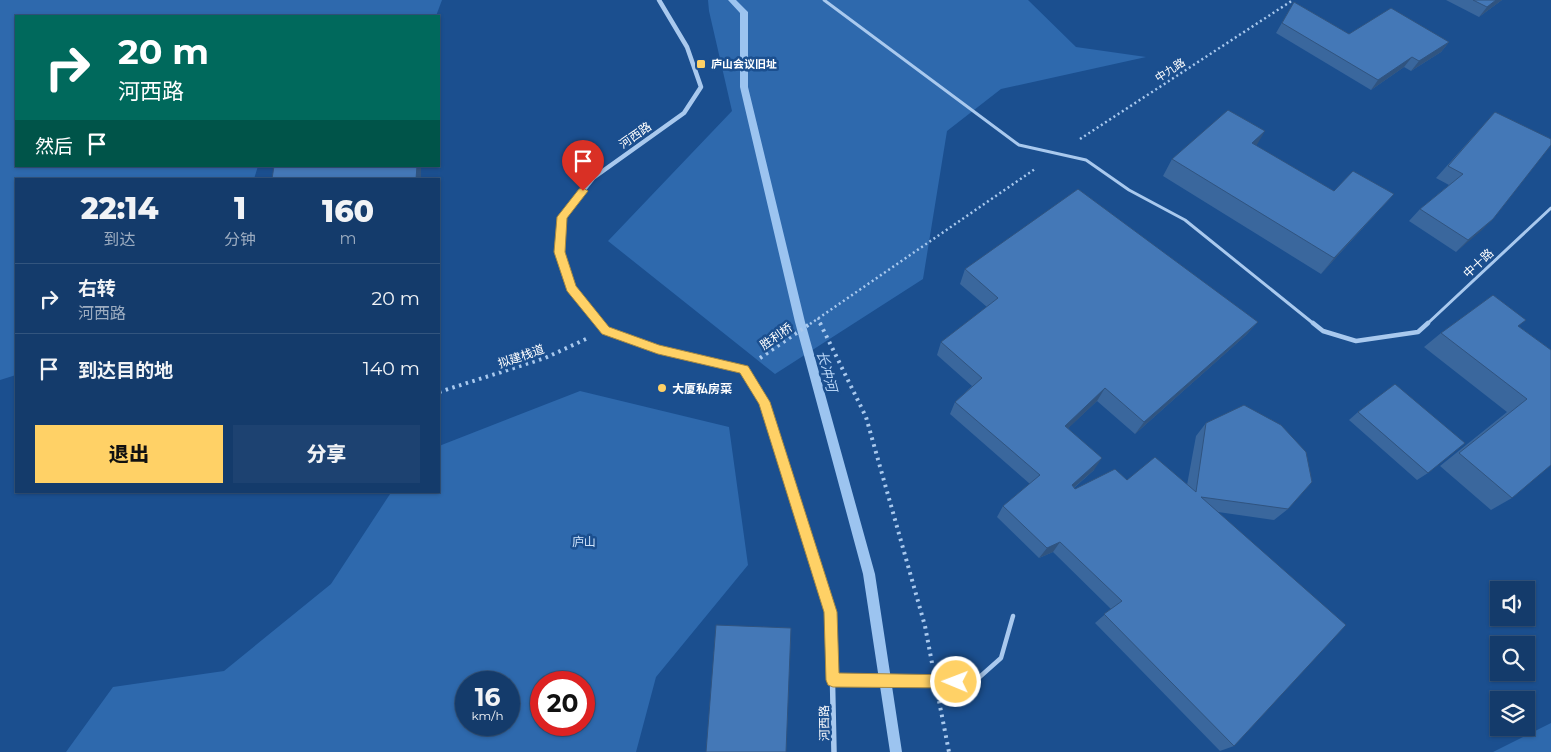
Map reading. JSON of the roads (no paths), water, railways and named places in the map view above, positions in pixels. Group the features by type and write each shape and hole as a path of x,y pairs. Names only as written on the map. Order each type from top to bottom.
{"street":[{"name":"河西路","path":"659,0 687,47 700,87 684,113 593,178 562,217 560,252 571,288 606,331 658,349 744,369 764,402 831,612 834,752"}],"lane":[{"path":"824,0 1019,145 1086,160 1129,190 1185,220 1323,330 1356,341 1418,332"},
{"name":"中十路","path":"1418,332 1551,208"},
{"path":"833,680 974,682 1001,658 1013,616"}],"waterway":[{"name":"长冲河","path":"732,0 744,12 744,87 800,322 869,574 896,752"}],"place":[{"name":"庐山会议旧址","path":"701,64"},
{"name":"大厦私房菜","path":"662,388"}],"park label":[{"name":"庐山","path":"584,541"}]}
